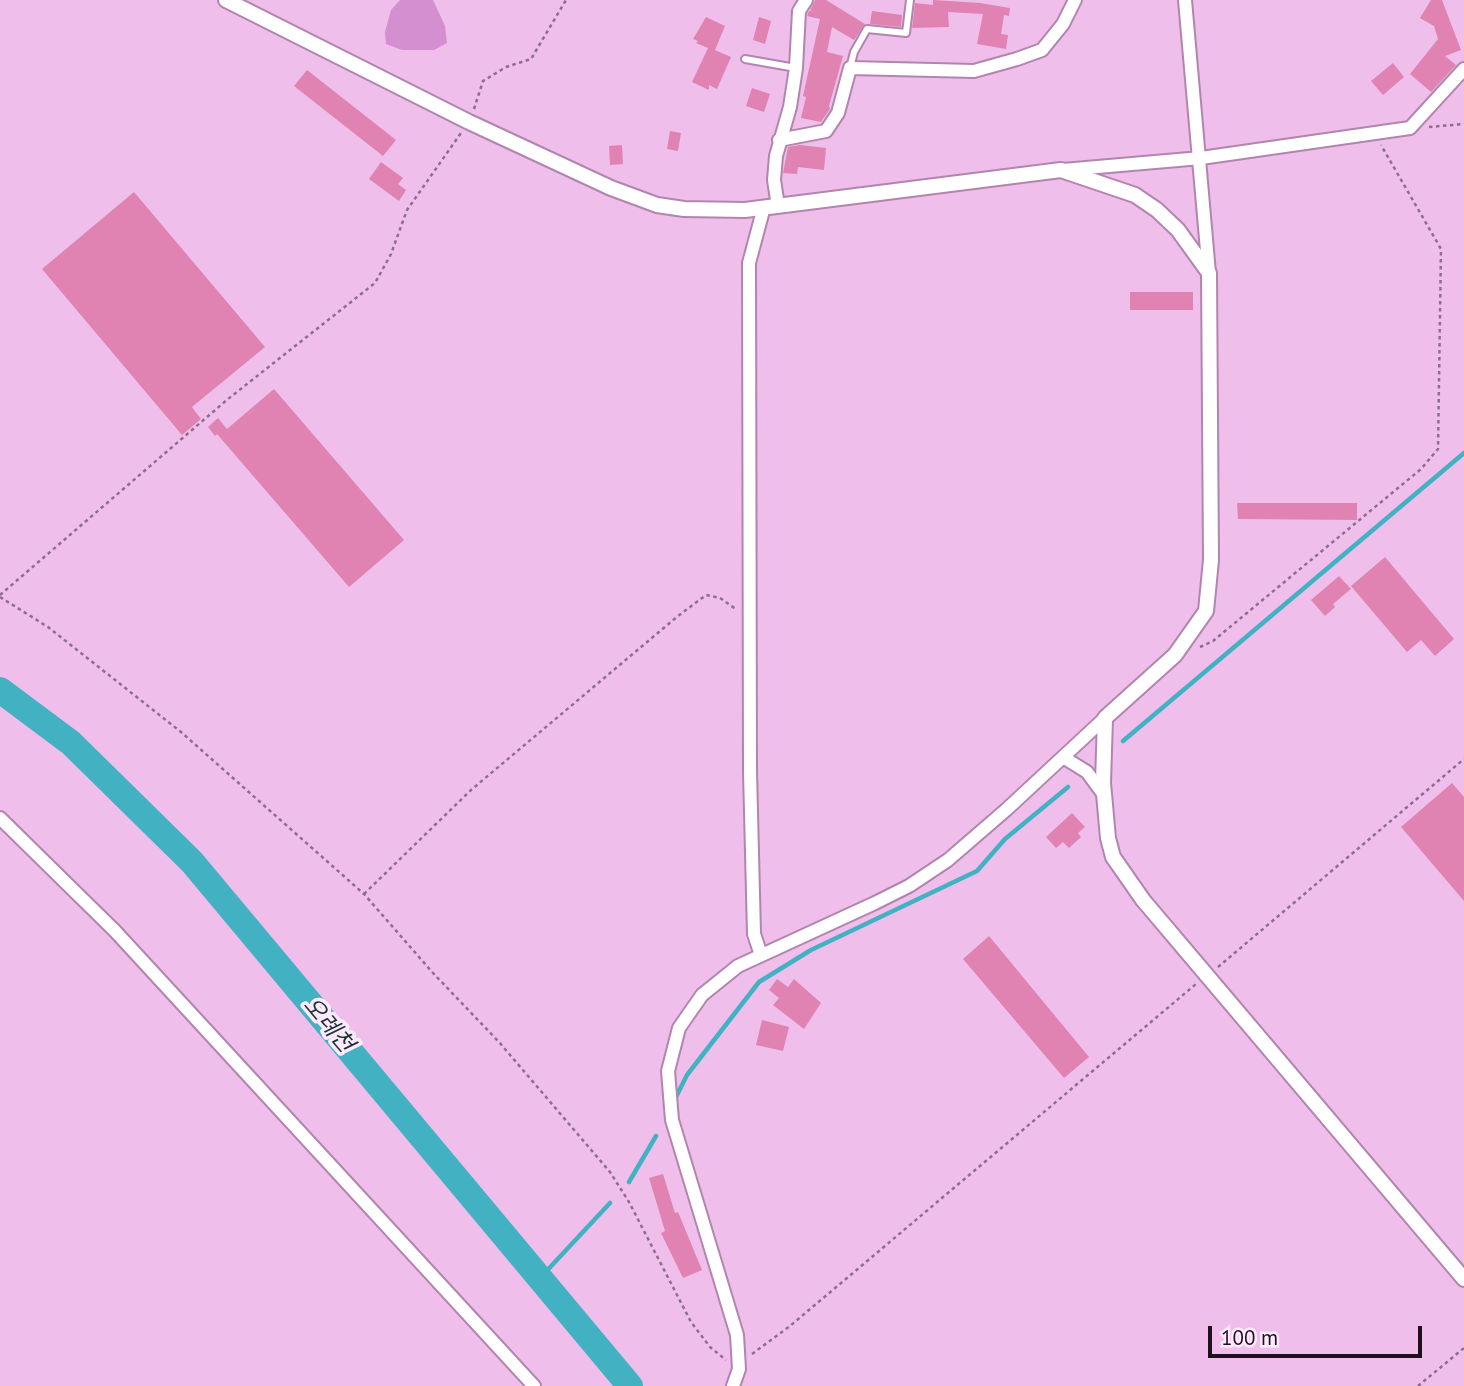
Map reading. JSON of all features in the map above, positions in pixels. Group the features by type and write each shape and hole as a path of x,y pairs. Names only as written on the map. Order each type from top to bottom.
{"street":[{"path":"226,0 469,122 611,188 657,205 684,209 745,210 1061,170 1200,158 1410,128 1464,69"},
{"path":"761,955 754,934 750,771 749,263 771,206 779,140 790,107 796,68 799,11 806,0"},
{"path":"779,140 826,131 838,113 850,68 974,71 1017,59 1042,50 1063,24 1075,0"},
{"path":"733,1386 739,1369 737,1335 672,1120 668,1071 679,1028 702,995 738,966 909,886 966,846 1170,659 1206,611 1210,573 1209,273 1185,0"},
{"path":"1061,170 1135,195 1157,210 1178,229 1209,273"},
{"path":"1105,718 1104,795 1108,838 1113,858 1127,880 1464,1279"},
{"path":"1063,757 1087,772 1104,795"},
{"path":"0,818 115,931 534,1386"}],"lane":[{"path":"850,68 854,52 867,30 906,33 910,0"},
{"path":"745,59 796,68"}],"path":[{"path":"566,0 531,59 506,67 483,81 469,122 407,210 391,254 375,283 228,399 0,596 48,627 181,732 364,894 433,973 499,1042 610,1172 629,1202 691,1322 710,1347 739,1369 751,1355 790,1326 1464,759"},
{"path":"1410,128 1464,124"},
{"path":"1170,659 1213,641 1421,469 1438,449 1441,250 1374,133"},
{"path":"364,894 471,790 706,595 720,598 735,608 750,624"},
{"path":"1418,1386 1464,1348"}],"shaded area":[{"path":"400,0 433,0 445,26 447,43 434,50 402,50 386,44 385,32 391,10"}],"building":[{"path":"815,0 826,0 865,24 854,40 832,27 827,52 843,56 830,109 821,122 801,118 806,97 803,96 820,19 807,16 809,11 812,11 810,10"},
{"path":"933,0 1010,8 1009,16 1004,15 1001,34 1008,35 1006,49 977,44 983,14 948,12 949,27 912,28 915,3 933,5"},
{"path":"1431,0 1442,0 1461,50 1445,56 1456,65 1431,92 1410,74 1438,39 1434,26 1420,18"},
{"path":"872,11 902,15 901,27 870,24"},
{"path":"706,17 725,26 715,50 731,57 717,89 709,85 709,90 692,82 708,48 693,39"},
{"path":"759,17 771,21 765,44 753,40"},
{"path":"1393,63 1404,77 1383,95 1371,81"},
{"path":"307,70 396,140 383,156 294,86"},
{"path":"752,88 770,94 764,112 746,106"},
{"path":"670,131 681,133 678,151 667,149"},
{"path":"622,145 623,164 610,165 609,146"},
{"path":"800,145 826,148 824,170 798,167 797,174 783,173 788,147"},
{"path":"381,162 403,178 398,184 406,190 399,201 369,179"},
{"path":"134,192 265,347 192,407 201,419 182,435 42,269"},
{"path":"1130,292 1193,292 1193,310 1130,310"},
{"path":"274,389 404,540 349,587 217,434 215,436 208,427 218,418 227,429"},
{"path":"1237,503 1357,503 1357,520 1238,519"},
{"path":"1385,557 1454,639 1435,656 1421,640 1407,652 1351,586"},
{"path":"1339,576 1351,589 1333,604 1335,607 1325,616 1311,600"},
{"path":"1452,783 1464,797 1464,901 1401,827"},
{"path":"1072,813 1085,827 1078,833 1081,837 1069,848 1063,842 1056,848 1046,837"},
{"path":"989,936 1089,1057 1064,1078 963,959"},
{"path":"777,979 788,987 794,979 821,1003 804,1029 773,1005 779,998 769,990"},
{"path":"762,1020 789,1027 783,1051 756,1045"},
{"path":"663,1174 675,1213 678,1212 702,1270 683,1278 661,1233 665,1231 649,1178"}],"waterway":[{"path":"1123,741 1464,453"},
{"name":"오례천","path":"0,690 71,743 192,862 630,1386"},
{"path":"675,1099 687,1075 759,982 811,950 977,871 1005,839 1068,787"},
{"path":"629,1182 656,1136"},
{"path":"540,1278 610,1203"}]}
